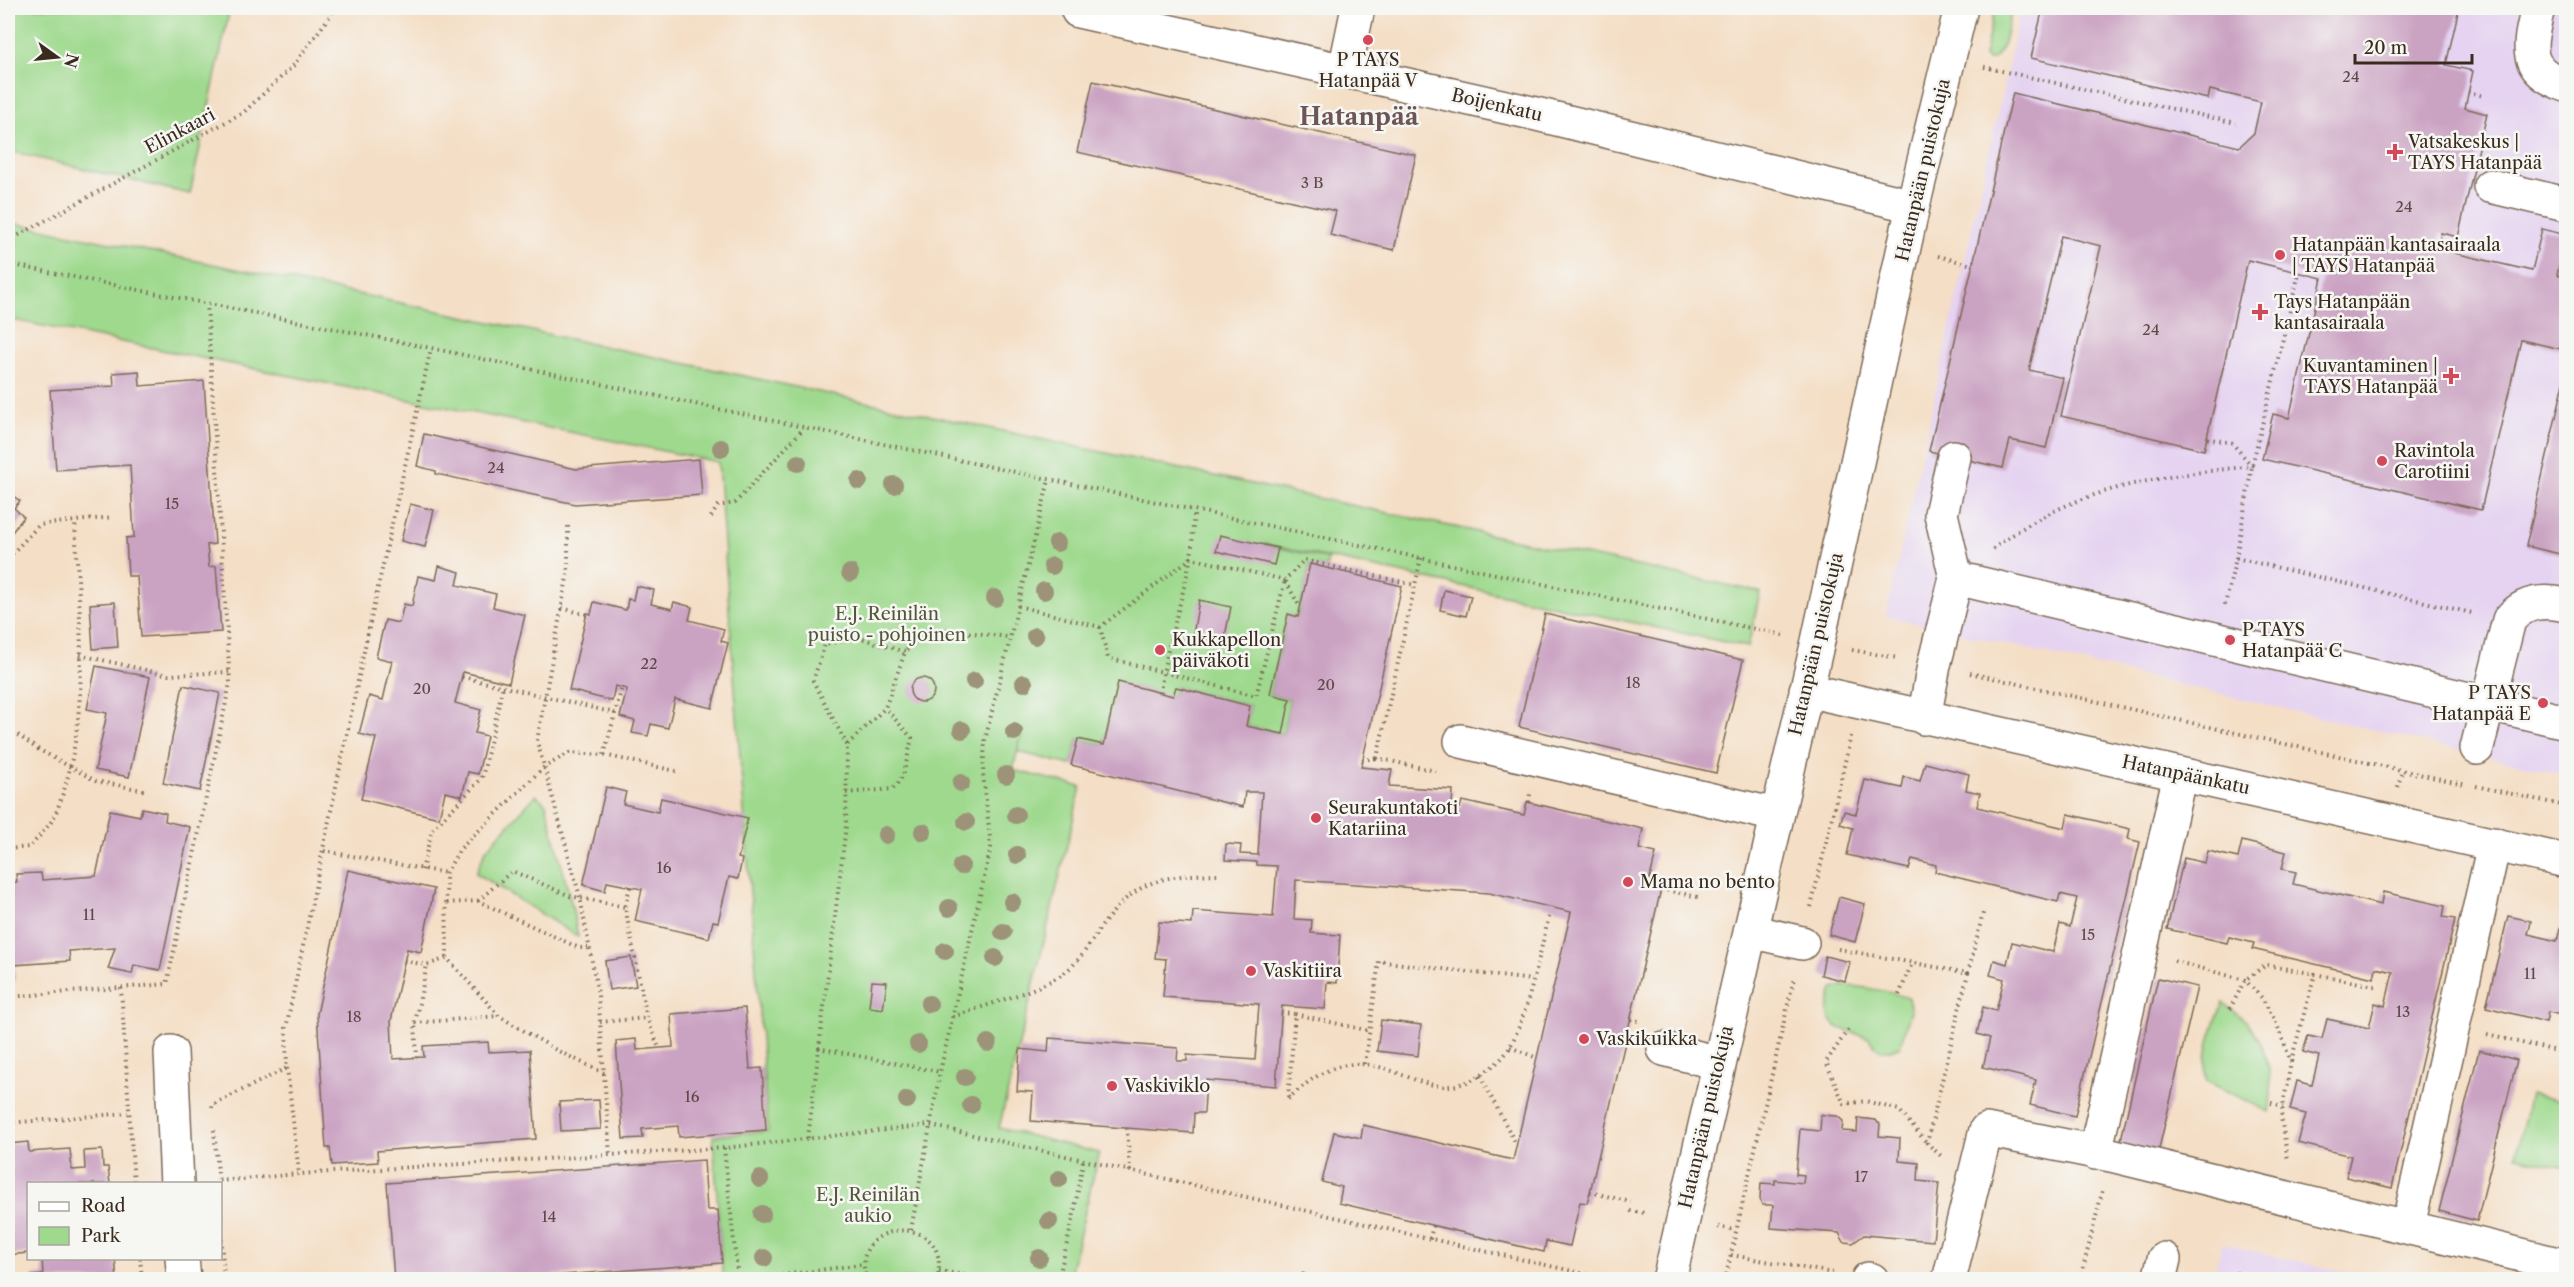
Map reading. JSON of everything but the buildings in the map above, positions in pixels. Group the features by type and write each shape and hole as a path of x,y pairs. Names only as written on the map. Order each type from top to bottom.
{"street":[{"path":"1345,70 1358,8"},
{"name":"Hatanpään puistokuja","path":"1669,1280 1818,641 1913,206 1960,8"},
{"path":"2538,8 2530,41 2532,60 2537,68 2548,77 2566,85"},
{"name":"Boijenkatu","path":"1078,11 1145,16 1345,70 1533,113 1913,206"},
{"path":"2490,186 2566,204"},
{"path":"1924,718 1934,665 1956,578 1941,514 1954,457"},
{"path":"1956,578 2566,722"},
{"path":"2477,748 2509,620 2524,607 2538,602 2566,605"},
{"name":"Hatanpäänkatu","path":"1806,690 2566,861"},
{"path":"1461,741 1776,815"},
{"path":"2095,1153 2180,774"},
{"path":"2408,1226 2494,844"},
{"path":"1750,931 1802,943"},
{"path":"1664,1049 1718,1063"},
{"path":"171,1052 177,1182"},
{"path":"1949,1280 1986,1130 2111,1155 2566,1266"},
{"path":"182,1260 184,1280"}],"path":[{"name":"Elinkaari","path":"8,241 244,112 293,66 336,8"},
{"path":"1977,66 2236,123"},
{"path":"2468,92 2484,96"},
{"path":"1934,255 1972,265"},
{"path":"8,264 431,348 1934,665 2566,806"},
{"path":"2217,638 2236,558 2252,466 2299,273"},
{"path":"8,997 167,984 230,682 207,304"},
{"path":"299,1174 287,1068 286,1028 367,637 431,348"},
{"path":"711,517 718,506 735,503 804,428"},
{"path":"2206,438 2232,443 2252,466"},
{"path":"1956,578 2016,531 2072,502 2167,475 2252,466"},
{"path":"911,1230 940,1072 991,847 984,773 985,740 1049,480"},
{"path":"1160,693 1191,558 1191,528 1195,510"},
{"path":"8,558 39,525 113,517"},
{"path":"8,849 30,847 54,817 70,767 81,684 75,521"},
{"path":"568,526 568,572 537,741 580,897 598,994 610,1155"},
{"path":"1191,558 1285,580 1300,607"},
{"path":"1100,627 1191,558"},
{"path":"2236,558 2509,620"},
{"path":"1100,627 1108,658 1256,696 1285,580 1304,560 1415,585"},
{"path":"1018,606 1100,627"},
{"path":"561,608 587,615"},
{"path":"847,745 885,708 905,652 929,628 1009,637"},
{"path":"808,1138 846,826 847,745 813,681 825,644 860,638 905,652"},
{"path":"80,655 168,675 229,672"},
{"path":"462,677 615,713"},
{"path":"422,870 432,830 482,778 503,686"},
{"path":"604,755 622,687"},
{"path":"846,793 893,789 903,776 912,738 885,708"},
{"path":"8,728 96,781 147,791"},
{"path":"604,1073 558,1051 499,1016 447,958 446,873 460,849 543,768 569,753 604,755 680,772"},
{"path":"1362,760 1377,758"},
{"path":"2397,790 2402,770"},
{"path":"324,851 446,873"},
{"path":"478,901 512,871 570,896 625,907"},
{"path":"953,1017 1030,988 1064,972 1080,958 1117,907 1139,887 1157,880 1189,874 1221,874"},
{"path":"630,887 625,907 647,1018 659,1048"},
{"path":"1661,889 1698,897"},
{"path":"447,903 478,901 579,948 589,948"},
{"path":"1927,1143 1984,909"},
{"path":"1295,1014 1288,1100 1311,1078 1341,1066 1365,1064 1393,1070 1415,1081 1432,1086 1446,1087 1463,1083 1480,1076 1497,1064 1510,1047 1522,1018 1549,917"},
{"path":"1802,943 1968,973"},
{"path":"404,961 427,965 447,958"},
{"path":"2163,958 2245,980 2262,998 2276,1022 2291,1062"},
{"path":"1365,1064 1379,961 1532,980"},
{"path":"1899,995 1912,963"},
{"path":"417,1058 415,1023 427,965"},
{"path":"2230,1009 2245,980 2266,965 2379,987"},
{"path":"2309,1203 2289,1167 2281,1117 2291,1062 2314,974"},
{"path":"121,988 134,1182"},
{"path":"1281,1013 1370,1031"},
{"path":"415,1023 499,1016"},
{"path":"600,1022 647,1018"},
{"path":"1848,1030 1826,1062 1844,1104 1866,1101 1899,1110 1927,1143 1972,1186"},
{"path":"2486,1035 2566,1053"},
{"path":"1510,1047 1537,1058"},
{"path":"818,1048 940,1072"},
{"path":"213,1116 212,1106 287,1068"},
{"path":"1480,1076 1516,1144"},
{"path":"2271,1103 2283,1107"},
{"path":"8,1123 128,1113"},
{"path":"214,1127 219,1182 299,1174 724,1148 929,1125 1612,1280"},
{"path":"1127,1128 1130,1172"},
{"path":"724,1148 738,1280"},
{"path":"1058,1280 1083,1161"},
{"path":"1590,1192 1631,1202"},
{"path":"1430,1239 1433,1226"},
{"path":"867,1280 864,1264 869,1249 882,1234 897,1229 911,1230 924,1236 933,1245 938,1258 937,1280"},
{"path":"222,1248 224,1280"},
{"path":"1731,1255 1870,1279"},
{"path":"140,1260 142,1280"},
{"path":"746,1280 864,1264"},
{"path":"939,1271 999,1280"},
{"path":"1302,1280 1304,1272"},
{"path":"2235,1280 2237,1274 2263,1280"}],"shaded area":[{"name":"Tays Hatanpään kantasairaala","path":"2021,8 2566,8 2566,775 1886,616"},
{"path":"2222,1244 2374,1279 2213,1279"}],"green space":[{"path":"8,8 230,8 190,194 8,151"},
{"path":"1995,8 2012,8 2003,46 1994,59 1988,60 1984,56"},
{"path":"8,222 377,298 1760,592 1748,647 1264,544 1328,559 1326,568 1310,565 1298,617 1288,615 1270,694 1290,699 1283,734 1246,726 1250,706 1176,687 1173,696 1118,683 1104,745 1078,739 1071,765 1018,752 1022,730 1013,770 1081,787 999,1128 1099,1153 1069,1279 723,1279 713,1136 768,1131 718,462 8,319"},
{"path":"536,795 546,804 578,937 476,873 486,850"},
{"path":"1842,986 1875,989 1908,998 1911,1011 1900,1046 1890,1050 1878,1049 1869,1038 1833,1024 1828,1012 1829,1002 1833,989"},
{"path":"2223,1003 2248,1023 2259,1040 2269,1070 2271,1092 2269,1112 2206,1081 2209,1041"},
{"path":"2530,1094 2566,1102 2566,1167 2516,1156"}],"place":[{"name":"P TAYS Hatanpää V","path":"1368,40"},
{"name":"Vatsakeskus | TAYS Hatanpää","path":"2395,152"},
{"name":"Hatanpään kantasairaala | TAYS Hatanpää","path":"2280,255"},
{"name":"Tays Hatanpään kantasairaala","path":"2260,312"},
{"name":"Kuvantaminen | TAYS Hatanpää","path":"2451,376"},
{"name":"Ravintola Carotiini","path":"2382,461"},
{"name":"P TAYS Hatanpää C","path":"2230,640"},
{"name":"Kukkapellon päiväkoti","path":"1160,650"},
{"name":"P TAYS Hatanpää E","path":"2543,703"},
{"name":"Seurakuntakoti Katariina","path":"1316,818"},
{"name":"Mama no bento","path":"1628,882"},
{"name":"Vaskitiira","path":"1251,971"},
{"name":"Vaskikuikka","path":"1584,1039"},
{"name":"Vaskiviklo","path":"1112,1086"}],"district":[{"name":"Hatanpää","path":"1359,117"}],"park label":[{"name":"E.J. Reinilän puisto - pohjoinen","path":"887,624"},
{"name":"E.J. Reinilän aukio","path":"868,1205"}]}
